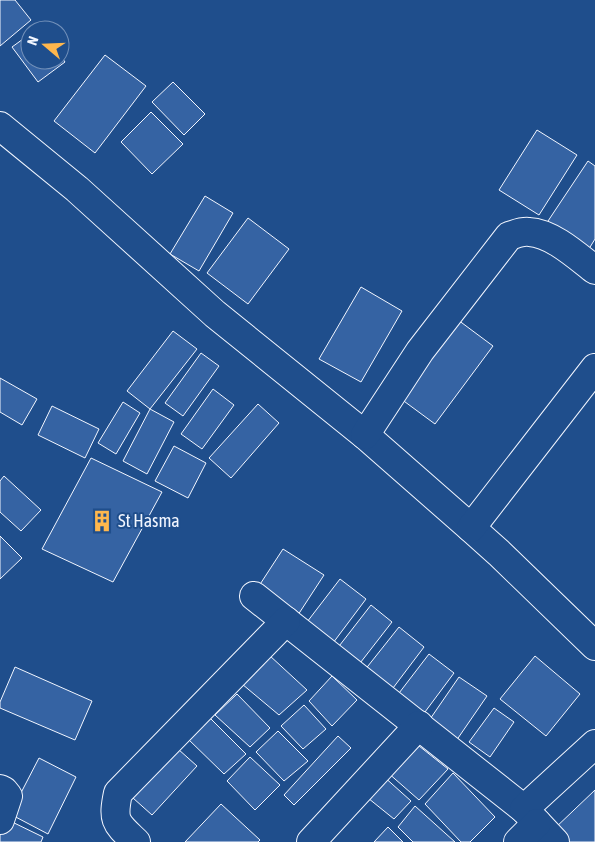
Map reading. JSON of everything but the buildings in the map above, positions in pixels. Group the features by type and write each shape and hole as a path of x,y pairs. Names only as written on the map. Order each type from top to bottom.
{"street":[{"path":"0,126 77,188 215,314 365,436 471,528 595,646"},
{"path":"365,436 420,351 509,236 528,232 540,234 565,247 595,270"},
{"path":"471,528 595,368"},
{"path":"254,596 419,725 530,816 555,842"},
{"path":"136,842 118,825 114,812 118,793 286,621"},
{"path":"311,842 419,725"},
{"path":"518,842 530,816 595,744"},
{"path":"0,789 8,796 0,820"}],"place":[{"name":"St Hasma","path":"102,521"}]}
